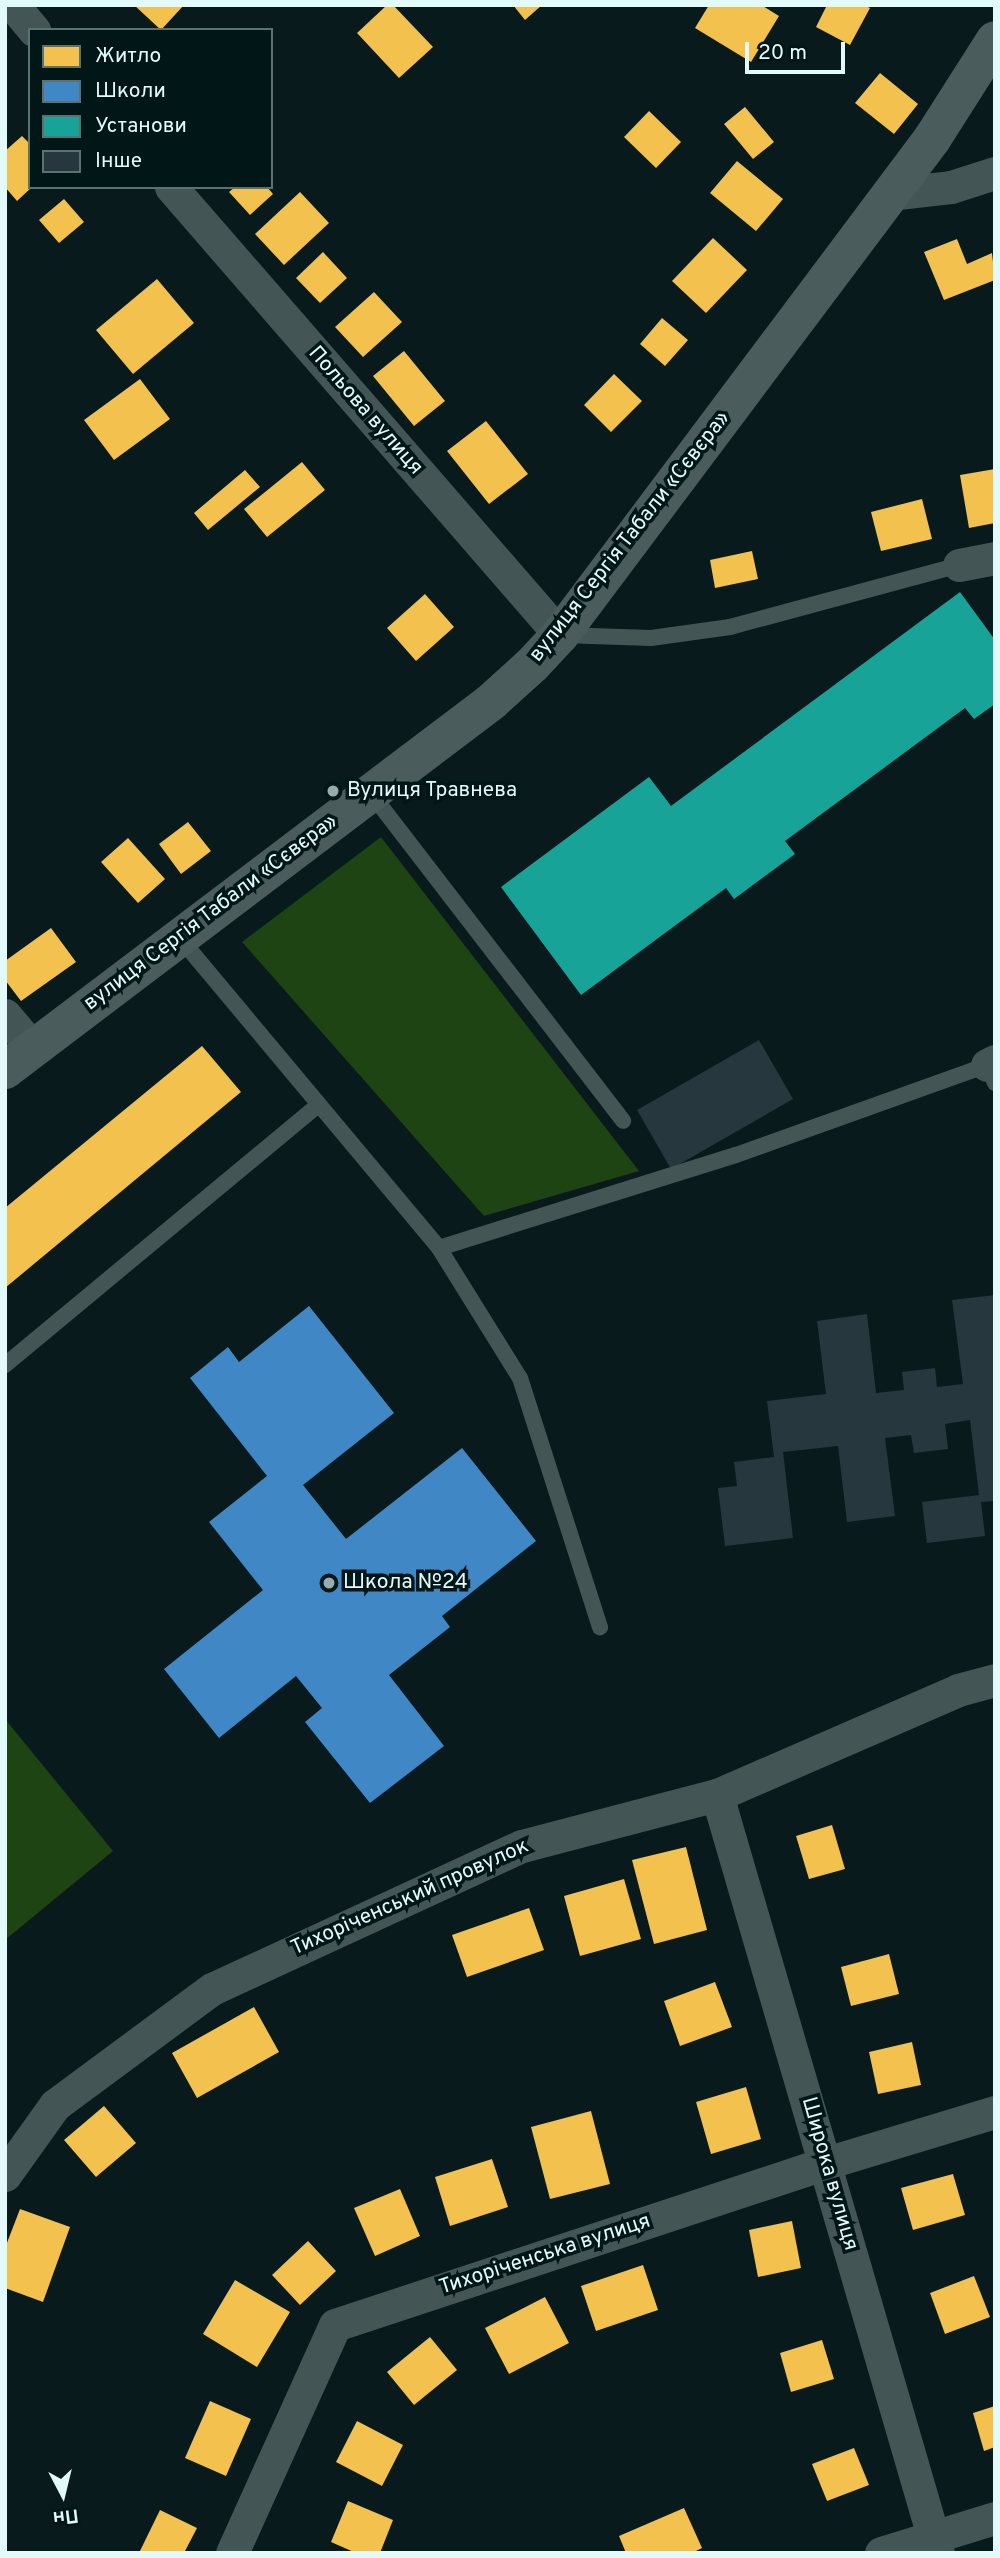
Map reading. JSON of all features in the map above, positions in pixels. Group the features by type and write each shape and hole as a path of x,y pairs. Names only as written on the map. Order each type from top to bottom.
{"main road":[{"name":"вулиця Сергія Табали «Сєвєра»","path":"19,1059 491,702 560,635 932,139 995,40"}],"street":[{"path":"13,5 32,28"},
{"path":"889,194 951,187 995,173"},
{"name":"Польова вулиця","path":"173,189 560,635"},
{"path":"960,565 995,558"},
{"path":"5,1015 19,1059"},
{"name":"Тихоріченський провулок","path":"5,2174 55,2105 212,1989 522,1846 717,1795 958,1690 995,1680"},
{"name":"Широка вулиця","path":"717,1795 936,2545"},
{"name":"Тихоріченська вулиця","path":"232,2553 335,2325 826,2163 995,2112"},
{"path":"881,2553 936,2545 995,2518"}],"lane":[{"path":"560,635 651,638 730,626 960,565"},
{"path":"370,792 623,1121"},
{"path":"179,937 439,1248 520,1378 600,1627"},
{"path":"439,1248 736,1155 992,1070"},
{"path":"5,1365 319,1104"}],"green space":[{"path":"381,837 639,1171 484,1216 242,942"},
{"path":"5,1719 113,1851 5,1940"}],"building: Житло":[{"path":"134,5 184,5 163,28 159,28"},
{"path":"387,5 393,5 433,47 399,78 357,33"},
{"path":"513,5 542,5 525,20"},
{"path":"709,5 761,5 779,16 751,62 695,28"},
{"path":"827,5 864,5 870,8 850,45 816,27"},
{"path":"880,73 918,104 894,134 855,103"},
{"path":"745,107 774,142 753,159 724,124"},
{"path":"649,111 681,142 656,168 624,137"},
{"path":"22,136 28,142 30,189 17,201 5,187 5,151"},
{"path":"737,161 783,199 756,231 710,193"},
{"path":"233,189 269,189 273,194 250,215 229,192"},
{"path":"300,192 329,223 284,265 255,234"},
{"path":"64,199 84,222 59,243 39,220"},
{"path":"713,238 747,270 706,313 672,281"},
{"path":"957,239 967,264 992,253 995,280 944,300 924,252"},
{"path":"323,252 347,278 320,303 296,278"},
{"path":"157,279 194,323 133,374 96,330"},
{"path":"374,292 402,322 363,357 335,327"},
{"path":"662,318 688,340 665,366 640,344"},
{"path":"404,351 445,401 414,426 373,376"},
{"path":"614,374 642,401 611,432 584,405"},
{"path":"140,379 170,419 114,460 84,420"},
{"path":"486,421 528,474 489,504 447,451"},
{"path":"302,462 325,490 267,537 244,509"},
{"path":"995,469 995,523 969,528 960,475"},
{"path":"245,470 260,487 208,530 194,513"},
{"path":"922,499 932,539 881,551 871,512"},
{"path":"752,551 758,579 715,588 710,560"},
{"path":"425,594 454,627 416,661 387,628"},
{"path":"188,822 211,851 181,874 159,844"},
{"path":"128,838 165,879 138,903 101,862"},
{"path":"51,928 76,962 21,1001 5,980 5,961"},
{"path":"202,1046 241,1092 5,1288 5,1208"},
{"path":"832,1825 845,1869 809,1879 796,1836"},
{"path":"686,1847 707,1930 654,1944 632,1860"},
{"path":"624,1879 641,1939 580,1956 564,1896"},
{"path":"529,1908 544,1950 467,1977 452,1935"},
{"path":"889,1954 899,1994 851,2006 841,1967"},
{"path":"715,1982 732,2027 680,2046 664,2001"},
{"path":"254,2007 279,2052 197,2098 172,2053"},
{"path":"912,2042 921,2085 878,2094 869,2052"},
{"path":"746,2087 761,2139 711,2154 696,2102"},
{"path":"104,2106 136,2143 96,2177 64,2140"},
{"path":"591,2111 610,2184 550,2199 531,2127"},
{"path":"492,2159 508,2207 450,2226 435,2177"},
{"path":"953,2174 965,2215 913,2230 901,2188"},
{"path":"400,2189 420,2236 375,2256 354,2208"},
{"path":"20,2209 70,2227 43,2302 5,2288 5,2248"},
{"path":"792,2221 801,2268 758,2277 749,2230"},
{"path":"308,2241 336,2271 300,2305 272,2275"},
{"path":"643,2265 658,2310 596,2331 581,2286"},
{"path":"974,2276 990,2317 945,2334 930,2293"},
{"path":"235,2280 290,2312 257,2367 203,2334"},
{"path":"545,2297 569,2343 509,2374 485,2328"},
{"path":"430,2337 457,2370 414,2405 387,2372"},
{"path":"822,2340 834,2379 791,2392 780,2353"},
{"path":"210,2401 251,2419 226,2476 185,2458"},
{"path":"995,2406 995,2447 984,2451 973,2413"},
{"path":"357,2421 403,2445 382,2486 336,2462"},
{"path":"854,2448 869,2485 827,2501 812,2464"},
{"path":"348,2501 393,2520 380,2553 356,2553 331,2542"},
{"path":"684,2508 702,2548 692,2553 626,2553 619,2536"},
{"path":"160,2510 197,2528 184,2553 139,2553"}],"building: Школи":[{"path":"309,1306 394,1413 303,1485 346,1539 462,1448 536,1541 442,1616 450,1627 389,1675 444,1746 370,1803 305,1722 322,1708 296,1676 219,1738 164,1669 263,1590 209,1522 267,1476 190,1378 228,1347 239,1362"}],"building: Установи":[{"path":"960,592 995,640 995,704 974,719 965,708 785,841 795,854 734,899 726,888 581,995 501,887 649,777 671,806"}],"building: Інше":[{"path":"759,1040 793,1099 671,1169 637,1110"},
{"path":"995,1295 995,1501 981,1502 985,1536 927,1543 922,1502 979,1495 970,1420 945,1424 948,1449 914,1453 911,1435 885,1438 895,1516 847,1522 838,1446 783,1452 793,1538 725,1546 718,1488 737,1486 734,1462 774,1457 767,1401 826,1394 817,1321 867,1314 876,1393 904,1390 902,1372 935,1368 937,1387 963,1384 952,1300"}],"place":[{"name":"Вулиця Травнева","path":"333,791"},
{"name":"Школа №24","path":"329,1583"}]}
